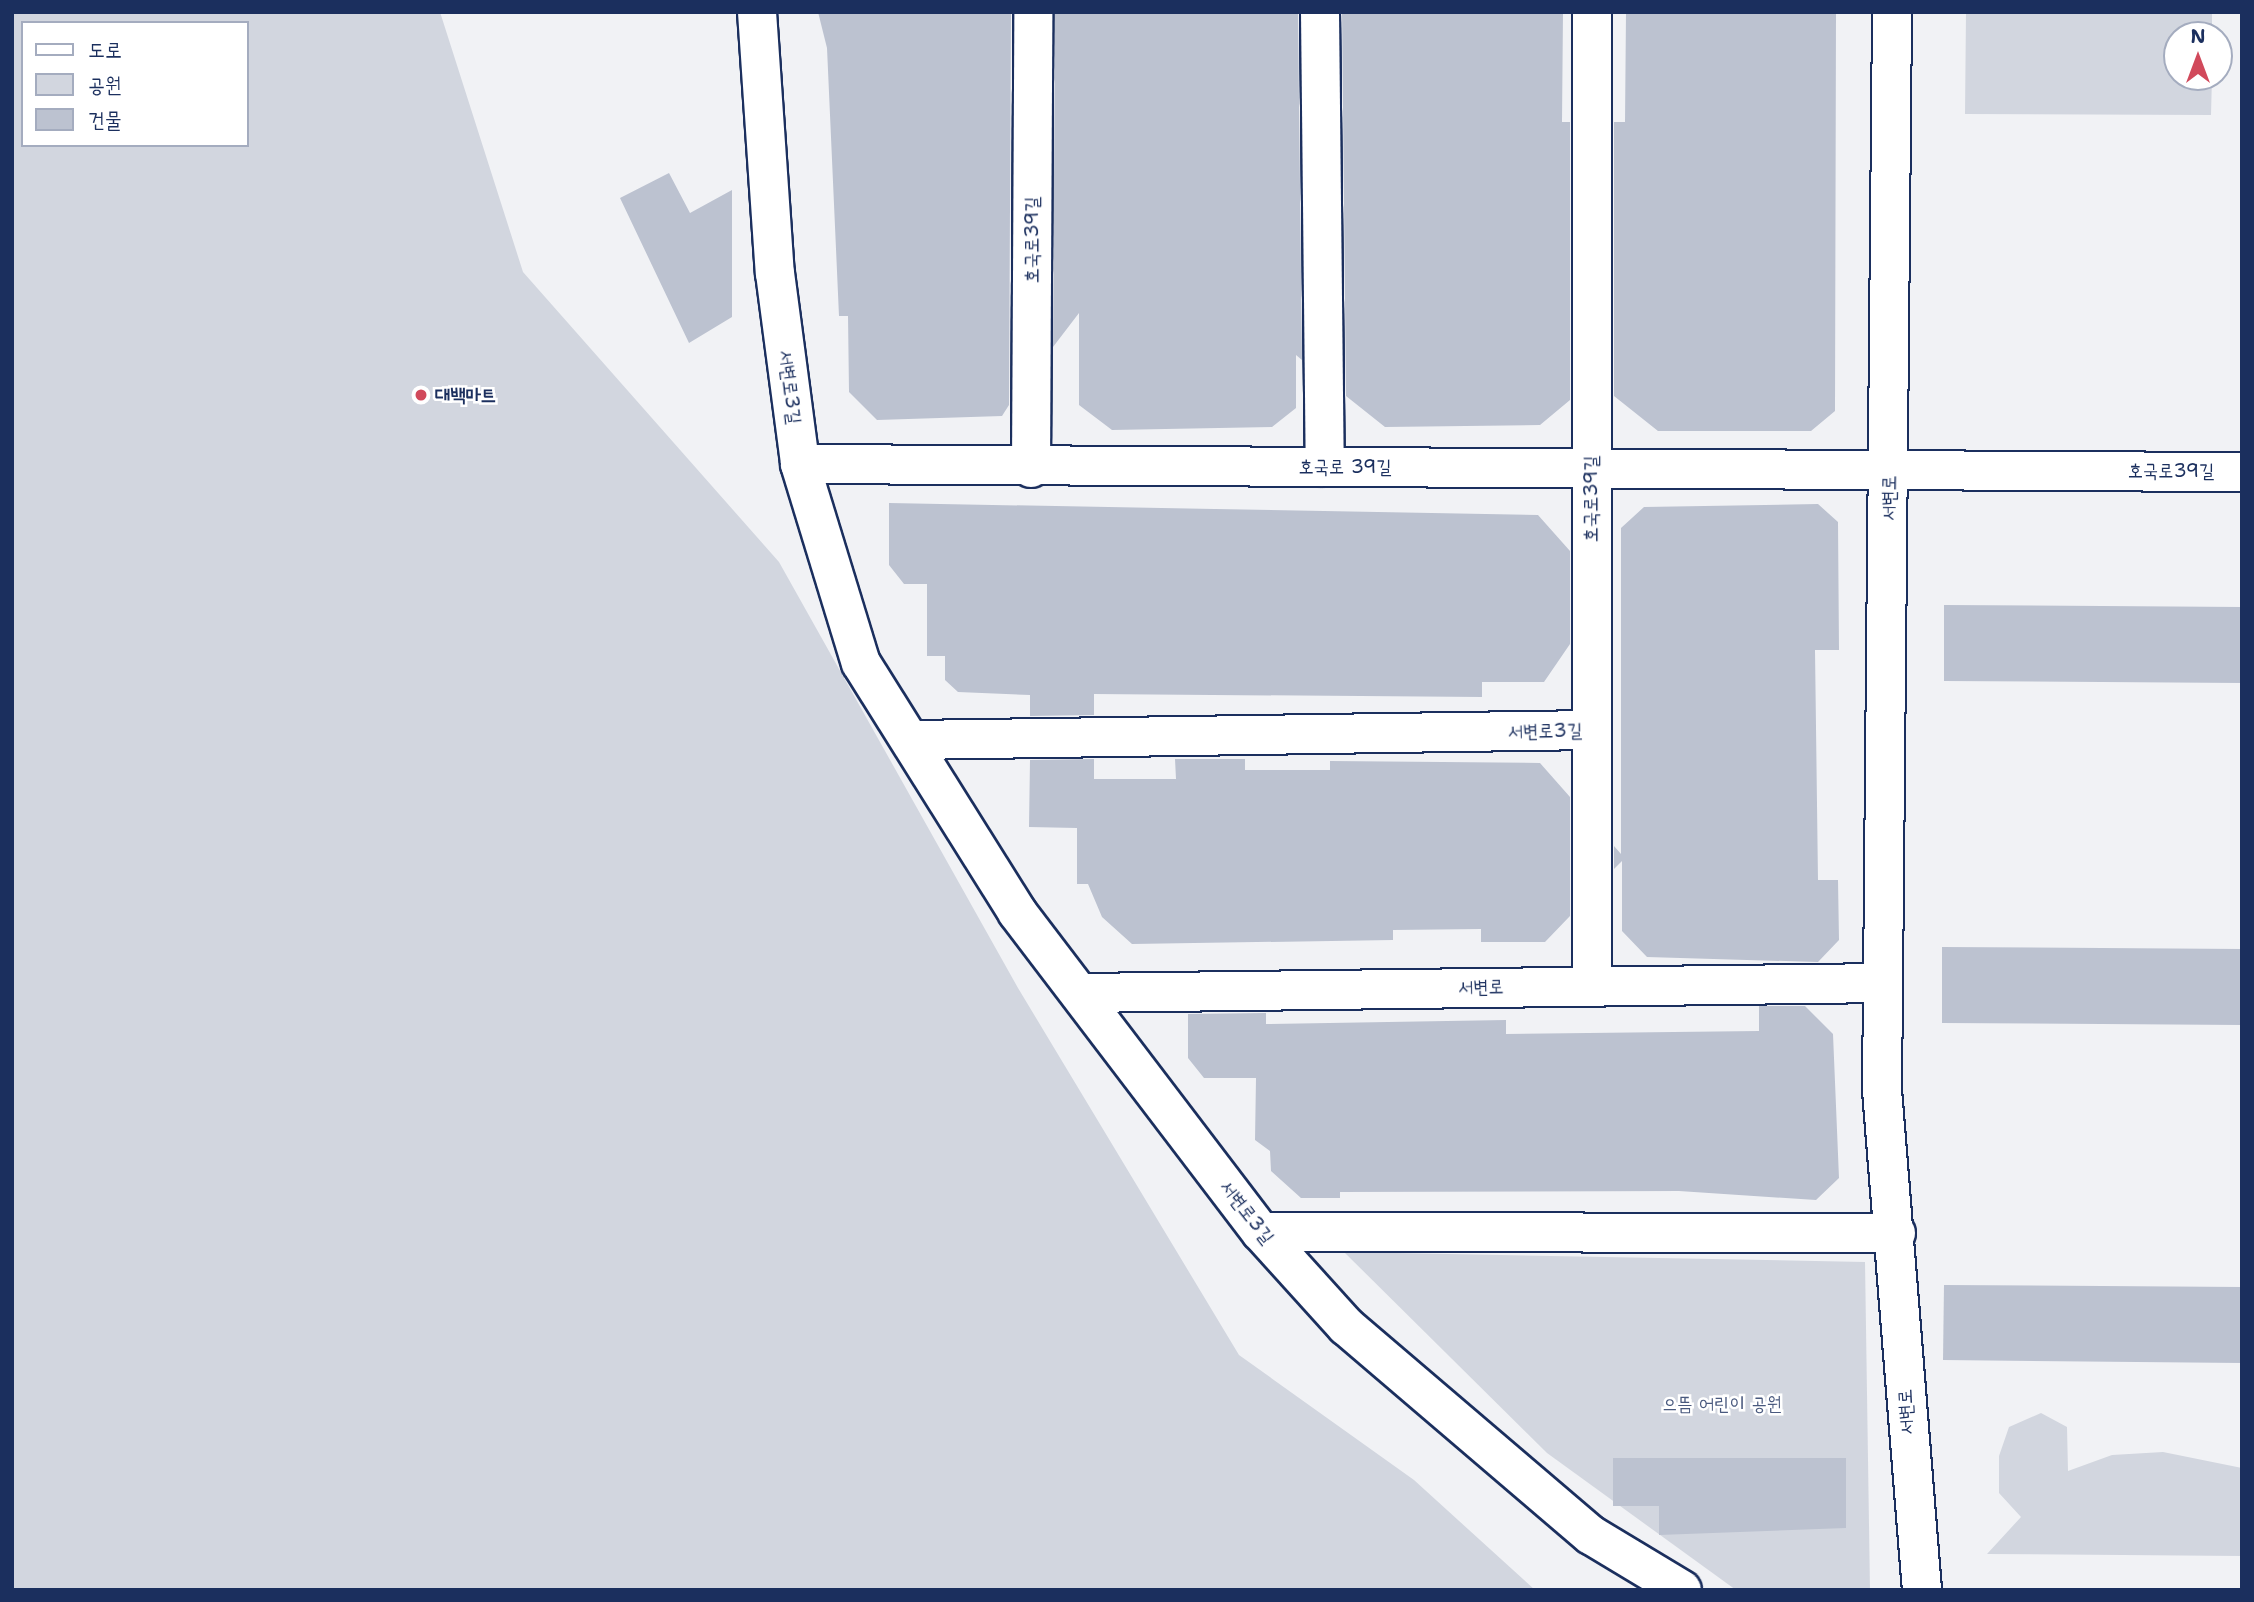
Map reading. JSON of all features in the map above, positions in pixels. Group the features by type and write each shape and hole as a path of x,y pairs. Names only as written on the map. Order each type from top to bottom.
{"street":[{"name":"서변로3길","path":"757,12 775,273 800,464 861,663 1017,912 1261,1232 1376,1352 1591,1535 1682,1590"},
{"name":"호국로39길","path":"1031,468 1032,12"},
{"path":"1320,12 1325,467"},
{"name":"호국로39길","path":"1591,986 1592,12"},
{"name":"서변로","path":"1892,12 1890,469 1882,1090 1896,1233 1922,1590"},
{"name":"호국로 39길","path":"800,464 1031,468 1590,466 1890,469"},
{"name":"호국로39길","path":"1890,469 2242,472"},
{"name":"서변로3길","path":"911,740 1592,730"},
{"name":"서변로","path":"1080,993 1882,983"},
{"path":"1261,1232 1896,1233"}],"green space":[{"path":"12,12 440,12 523,272 779,562 1018,988 1239,1355 1414,1480 1535,1590 12,1590"},
{"path":"1966,12 2212,12 2212,21 2163,21 2163,91 2212,91 2211,115 1965,114"},
{"name":"으뜸 어린이 공원","path":"1344,1252 1865,1262 1870,1590 1736,1590 1547,1453"},
{"path":"2041,1413 2067,1427 2068,1471 2112,1455 2163,1452 2242,1468 2242,1556 1987,1554 2021,1517 1999,1493 1999,1456 2009,1427"}],"building":[{"path":"818,12 1011,12 1009,405 1002,416 877,420 849,392 848,316 839,316 827,48"},
{"path":"1055,12 1298,12 1302,360 1296,355 1296,408 1272,427 1112,430 1079,405 1079,313 1053,347"},
{"path":"1342,12 1563,12 1562,122 1570,122 1570,400 1540,425 1385,427 1346,396"},
{"path":"1626,12 1836,12 1835,411 1811,431 1658,431 1614,396 1614,122 1625,122"},
{"path":"669,173 690,213 732,190 732,317 689,343 620,198"},
{"path":"889,503 1538,515 1570,551 1570,644 1544,682 1482,682 1482,697 1094,694 1094,715 1030,716 1030,695 958,692 945,680 945,656 927,656 927,584 904,584 889,565"},
{"path":"1818,504 1838,522 1839,650 1815,650 1818,880 1838,880 1839,940 1818,962 1647,957 1622,931 1622,861 1614,869 1614,846 1621,854 1621,528 1644,507"},
{"path":"1944,605 2242,607 2242,683 1944,681"},
{"path":"1094,759 1094,779 1176,779 1175,759 1245,759 1245,770 1330,770 1330,761 1540,763 1570,797 1570,916 1545,942 1481,942 1481,929 1393,930 1393,940 1132,944 1102,917 1088,884 1077,884 1077,828 1029,827 1030,760"},
{"path":"1942,947 2242,949 2242,1025 1942,1023"},
{"path":"1759,1006 1805,1006 1833,1034 1839,1178 1816,1200 1679,1191 1340,1192 1340,1198 1301,1198 1271,1171 1270,1151 1255,1140 1256,1078 1204,1078 1188,1058 1188,1014 1266,1013 1266,1024 1506,1020 1506,1034 1759,1031"},
{"path":"1944,1285 2242,1287 2242,1363 1943,1360"},
{"path":"1613,1458 1846,1458 1846,1528 1659,1535 1659,1506 1613,1506"}],"place":[{"name":"대백마트","path":"421,395"}]}
